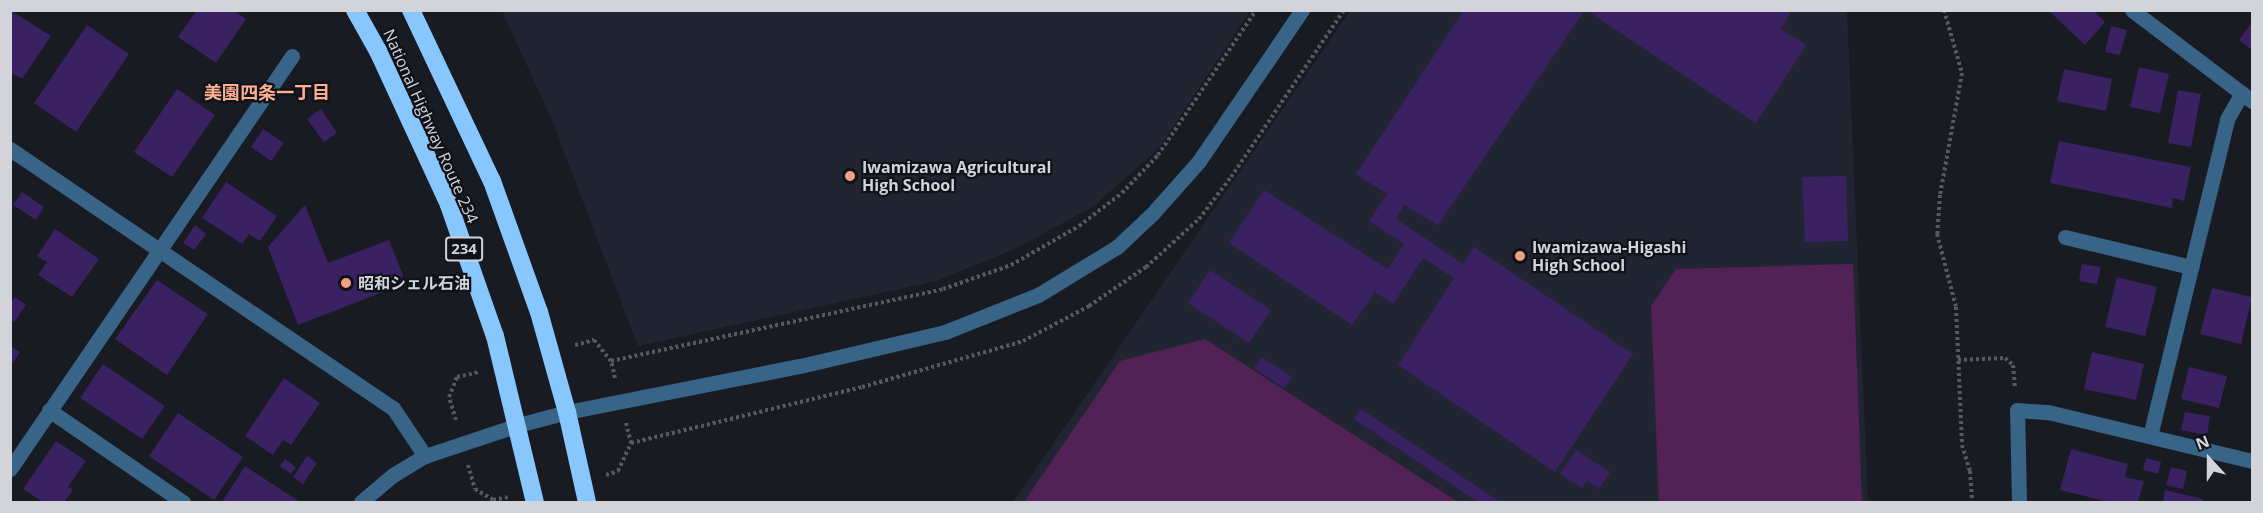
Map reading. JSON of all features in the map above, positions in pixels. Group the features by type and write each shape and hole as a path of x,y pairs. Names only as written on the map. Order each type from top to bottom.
{"highway":[{"name":"National Highway Route 234","path":"355,10 378,51 449,205 495,336 535,502"},
{"name":"National Highway Route 234","path":"411,10 492,181 539,312 567,412 587,502"}],"street":[{"path":"361,502 393,475 425,456 518,425 567,412 800,366 945,332 1005,310 1078,273 1117,247 1152,214 1199,161 1302,10"},
{"path":"2132,10 2247,97 2227,119 2150,436"},
{"path":"10,469 292,56"},
{"path":"10,149 393,408 425,456"},
{"path":"2065,237 2191,267"},
{"path":"50,410 183,502"},
{"path":"2019,502 2017,410 2048,412 2253,461"}],"path":[{"path":"620,401 611,361 943,289 1011,265 1079,226 1122,193 1158,155 1256,10"},
{"path":"1944,10 1962,73 1940,195 1937,234 1956,307 1962,445 1970,471 1972,502"},
{"path":"1959,360 2005,358 2013,365 2017,410"}],"shaded area":[{"name":"Iwamizawa Agricultural High School","path":"502,11 1250,11 1160,147 1094,206 1017,248 936,281 638,346 552,120"},
{"name":"Iwamizawa-Higashi High School","path":"1350,11 1847,11 1868,502 1013,502"},
{"path":"1853,264 1862,502 1659,502 1651,306 1676,269"},
{"path":"1205,339 1458,502 1024,502 1120,361"}],"building":[{"path":"10,10 51,36 22,79 10,72"},
{"path":"197,10 233,10 246,19 216,63 178,37"},
{"path":"1464,10 1585,10 1438,225 1404,205 1396,219 1463,264 1474,247 1633,354 1555,472 1398,365 1454,278 1423,258 1393,304 1375,292 1352,325 1229,243 1264,190 1388,269 1404,244 1369,221 1387,194 1356,174"},
{"path":"1586,10 1792,10 1781,29 1806,45 1756,123"},
{"path":"2048,10 2093,10 2105,22 2085,45"},
{"path":"2252,22 2252,50 2239,40"},
{"path":"87,25 129,54 76,132 34,103"},
{"path":"2111,26 2127,30 2120,55 2105,52"},
{"path":"2139,67 2169,74 2160,113 2130,107"},
{"path":"2064,69 2112,79 2106,111 2057,101"},
{"path":"177,89 215,115 172,177 134,152"},
{"path":"2178,90 2201,94 2191,147 2168,143"},
{"path":"321,109 337,133 324,142 307,119"},
{"path":"263,129 284,143 271,161 251,147"},
{"path":"2059,141 2191,167 2184,201 2173,198 2172,208 2050,183"},
{"path":"1846,176 1848,241 1805,242 1802,177"},
{"path":"226,182 277,216 260,241 249,234 242,244 202,218"},
{"path":"22,192 44,207 36,220 13,205"},
{"path":"305,205 328,263 389,240 406,283 298,325 268,247"},
{"path":"195,225 206,234 194,250 183,243"},
{"path":"55,229 99,259 72,297 38,275 47,262 37,256"},
{"path":"2082,264 2101,267 2097,284 2079,281"},
{"path":"1210,270 1271,310 1249,343 1188,303"},
{"path":"2117,277 2157,287 2145,336 2105,327"},
{"path":"157,280 208,314 167,375 115,339"},
{"path":"2212,288 2252,297 2241,344 2200,334"},
{"path":"15,297 26,305 14,322 10,319 10,304"},
{"path":"10,346 20,352 10,367"},
{"path":"2092,352 2144,364 2136,400 2084,389"},
{"path":"1262,357 1292,377 1284,388 1254,368"},
{"path":"103,364 165,406 142,439 80,398"},
{"path":"2189,367 2227,376 2219,408 2181,399"},
{"path":"284,378 320,403 291,445 283,440 273,455 245,436"},
{"path":"1361,409 1500,502 1478,502 1354,419"},
{"path":"2185,412 2210,416 2207,435 2181,430"},
{"path":"178,413 243,457 214,500 149,456"},
{"path":"56,441 86,461 68,487 73,490 64,502 43,502 23,489"},
{"path":"2071,449 2128,464 2125,477 2144,481 2138,502 2109,502 2060,490"},
{"path":"1576,450 1610,472 1599,489 1587,481 1582,488 1560,474"},
{"path":"307,456 317,463 303,484 293,477"},
{"path":"2146,458 2161,462 2158,474 2143,470"},
{"path":"285,459 296,467 291,474 280,466"},
{"path":"245,466 300,502 222,502"},
{"path":"2171,467 2187,471 2183,489 2166,485"},
{"path":"2165,490 2203,499 2202,502 2163,502"}],"place":[{"name":"Iwamizawa Agricultural High School","path":"850,176"},
{"name":"Iwamizawa-Higashi High School","path":"1520,256"},
{"name":"昭和シェル石油","path":"346,283"}],"district":[{"name":"美園四条一丁目","path":"267,92"}]}
